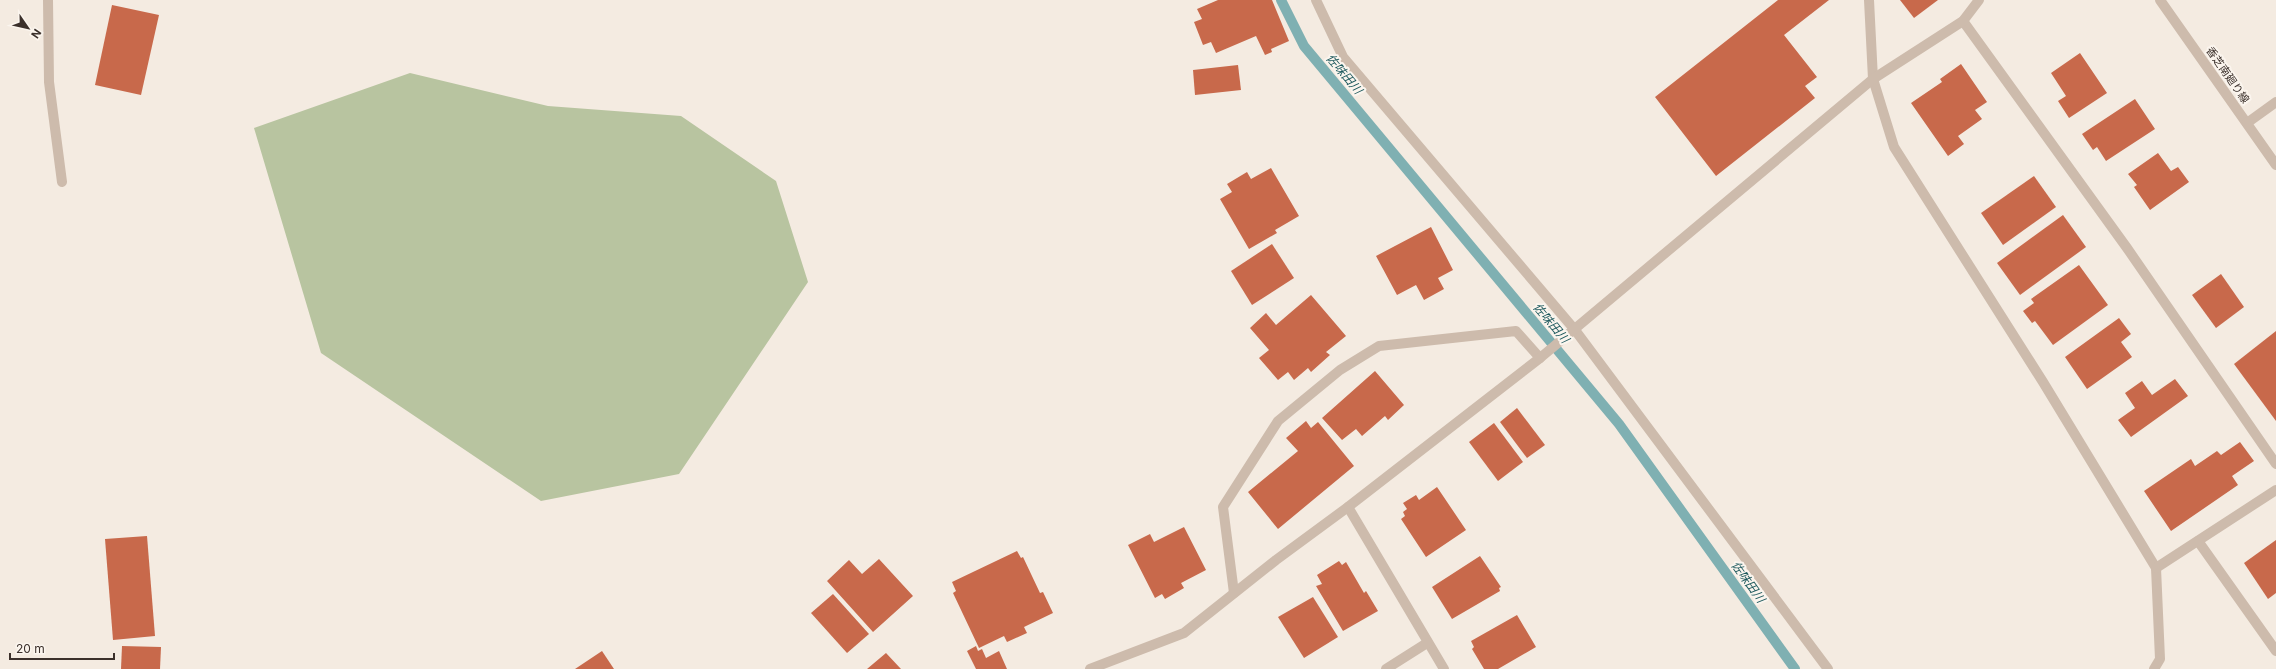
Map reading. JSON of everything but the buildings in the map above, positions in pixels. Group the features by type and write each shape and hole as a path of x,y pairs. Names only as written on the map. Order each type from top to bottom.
{"street":[{"path":"48,0 49,82 62,182"},
{"path":"1316,0 1343,57 1575,330 1828,669"},
{"path":"1869,0 1873,79 1894,147 2043,382 2156,568 2160,659 2154,669"},
{"path":"1090,669 1184,633 1540,358 1873,79 1963,21 1979,0"},
{"name":"香芝南廻り線","path":"2160,0 2276,165"},
{"path":"1963,21 2127,248 2276,464"},
{"path":"2247,123 2276,102"},
{"path":"1234,593 1223,507 1278,421 1340,370 1379,346 1516,332 1540,358"},
{"path":"2156,568 2276,490"},
{"path":"1348,507 1427,643 1444,669"},
{"path":"2198,541 2276,651"},
{"path":"1386,669 1427,643"}],"green space":[{"path":"410,73 548,106 681,116 776,181 808,282 679,474 541,501 321,353 254,128"}],"waterway":[{"name":"佐味田川","path":"1281,0 1304,46 1619,424 1795,669"}]}
